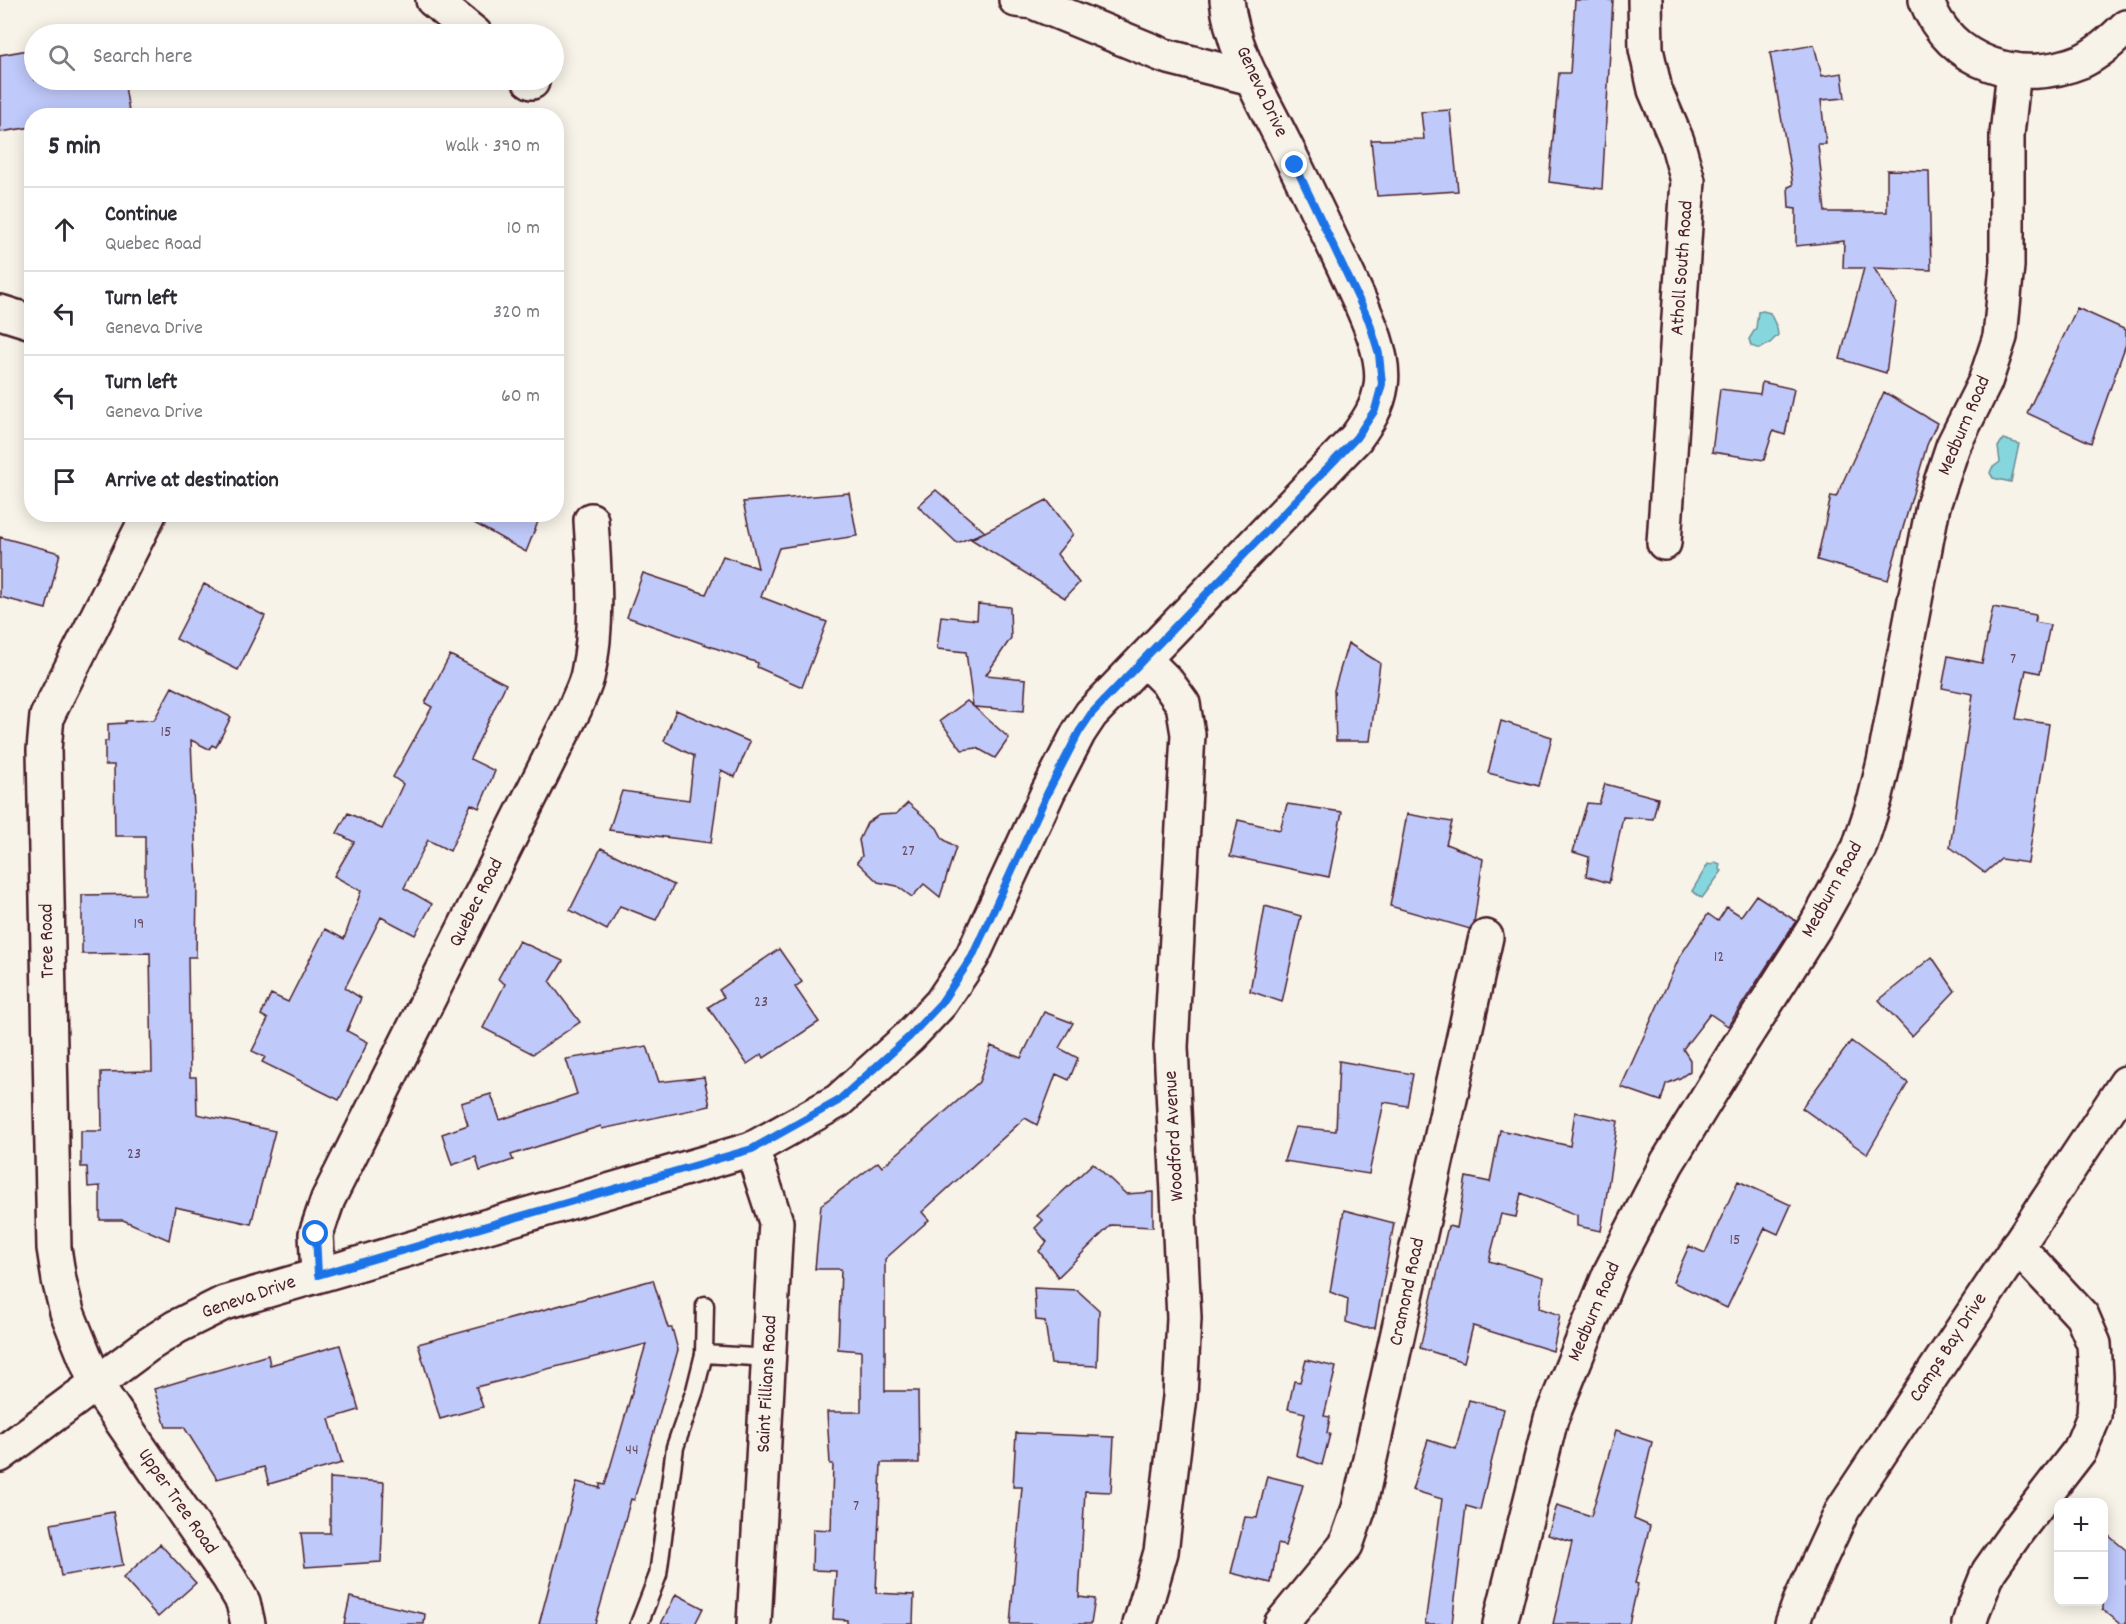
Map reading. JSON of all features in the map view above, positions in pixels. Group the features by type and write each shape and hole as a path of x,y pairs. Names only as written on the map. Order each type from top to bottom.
{"street":[{"path":"433,0 463,24"},
{"name":"Geneva Drive","path":"0,1455 148,1346 199,1314 224,1303 752,1149 838,1101 909,1037 941,1003 972,957 1048,792 1079,732 1091,714 1356,438 1375,410 1382,384 1379,354 1369,321 1252,78 1229,21 1227,0"},
{"name":"Atholl South Road","path":"1645,0 1646,50 1655,90 1677,141 1688,181 1664,543"},
{"path":"1926,0 1929,9 1953,43 1979,61 2014,70 2047,71 2083,60 2108,45 2126,27"},
{"path":"1027,1 1165,56 1252,78"},
{"name":"Medburn Road","path":"1500,1624 1551,1419 1611,1271 1667,1163 1816,925 1863,838 1884,762 1933,506 1953,446 1985,381 2000,337 2007,266 2007,135 2014,70"},
{"path":"0,312 24,320"},
{"name":"Quebec Road","path":"318,1275 316,1234 328,1199 575,708 588,675 595,602 591,520"},
{"name":"Tree Road","path":"96,1384 67,1312 54,1248 44,750 47,716 145,522"},
{"name":"Woodford Avenue","path":"1140,1624 1161,1552 1180,1397 1184,1318 1171,1047 1188,734 1183,704 1167,682 1144,659"},
{"name":"Cramond Road","path":"1281,1624 1346,1545 1359,1508 1486,937"},
{"name":"Camps Bay Drive","path":"1792,1624 1843,1509 2126,1083"},
{"name":"Saint Fillians Road","path":"752,1149 776,1222 754,1624"},
{"path":"1969,1624 1989,1571 2080,1450 2094,1416 2096,1376 2094,1344 2082,1316 2017,1246"},
{"name":"Upper Tree Road","path":"96,1384 229,1578 243,1602 248,1624"}],"lane":[{"path":"639,1624 658,1575 675,1447 695,1390 704,1354 705,1305"},
{"path":"704,1354 770,1358"}],"water":[{"path":"1758,312 1770,313 1778,335 1760,349 1751,346 1749,339 1756,328"},
{"path":"2003,439 2019,444 2011,482 1993,478 1990,473 1992,468 2000,462 1998,447"},
{"path":"1715,862 1720,864 1719,869 1722,871 1702,898 1692,891 1708,864 1712,865"}],"building":[{"path":"1575,0 1613,0 1602,189 1549,182 1559,73 1570,73"},
{"path":"1814,45 1822,76 1842,73 1845,98 1821,100 1826,144 1818,144 1825,212 1887,212 1887,170 1929,171 1931,270 1874,268 1896,303 1886,373 1840,359 1864,268 1843,268 1844,241 1796,246 1796,209 1789,208 1788,187 1793,185 1770,53"},
{"path":"24,51 24,90 126,90 129,108 24,108 24,128 0,132 0,55"},
{"path":"1450,110 1458,191 1377,196 1371,140 1424,139 1421,112"},
{"path":"2077,308 2126,330 2126,344 2091,443 2027,413"},
{"path":"1762,382 1794,389 1785,435 1773,431 1764,460 1712,452 1720,389 1760,394"},
{"path":"1884,392 1937,423 1927,445 1888,580 1817,560 1831,496 1836,497"},
{"path":"936,490 985,532 957,543 918,506"},
{"path":"849,493 857,536 779,548 761,597 827,622 802,687 757,667 758,663 627,617 643,573 706,594 723,556 758,568 743,502"},
{"path":"1047,500 1073,534 1057,554 1079,583 1065,598 971,539"},
{"path":"472,522 538,522 526,552"},
{"path":"0,537 60,553 46,609 0,597"},
{"path":"204,584 265,616 238,670 176,639"},
{"path":"978,604 1010,607 1011,638 986,675 1026,679 1024,711 974,707 1009,738 995,758 977,748 962,750 940,721 967,701 973,706 966,652 937,649 941,616 977,620"},
{"path":"1993,607 2036,615 2035,622 2050,625 2040,673 2026,670 2016,719 2049,724 2028,863 2001,859 1985,873 1950,847 1973,694 1942,688 1948,656 1982,663"},
{"path":"1348,643 1380,663 1370,741 1336,741 1334,690"},
{"path":"450,655 506,684 470,759 495,771 479,808 471,804 450,851 428,840 404,888 432,904 415,935 381,917 345,988 361,998 347,1031 368,1042 339,1100 262,1062 265,1057 252,1051 268,1019 261,1015 271,994 288,1002 325,929 344,939 361,891 334,876 354,842 337,833 348,813 382,829 403,784 393,777 432,707 425,703"},
{"path":"172,687 231,717 216,747 212,745 209,749 191,740 197,884 196,957 188,957 190,1077 196,1077 197,1114 275,1131 251,1224 175,1207 169,1240 123,1220 100,1220 100,1186 88,1187 87,1167 81,1167 81,1131 102,1131 101,1072 152,1071 150,953 82,954 82,895 145,894 145,836 115,836 114,765 105,765 105,741 108,741 108,724 154,720"},
{"path":"676,710 750,742 735,777 721,770 711,843 609,830 622,791 689,800 694,756 664,741"},
{"path":"1501,721 1552,737 1539,786 1488,773"},
{"path":"1605,784 1658,798 1653,819 1623,817 1609,883 1586,876 1589,857 1573,852 1587,803 1599,804"},
{"path":"908,803 937,828 943,839 956,847 940,897 924,884 912,897 897,886 878,882 857,862 862,856 859,840 867,823 879,815 896,814"},
{"path":"1287,804 1342,812 1329,877 1230,856 1238,820 1280,830"},
{"path":"1407,814 1452,822 1446,844 1483,859 1474,923 1470,929 1390,906"},
{"path":"601,848 674,885 656,920 620,906 607,930 570,910"},
{"path":"1756,895 1796,921 1728,1026 1710,1014 1683,1049 1690,1060 1690,1071 1666,1084 1661,1101 1621,1087 1680,956 1708,914 1718,921 1727,907 1741,916"},
{"path":"1265,906 1301,916 1282,1002 1250,991"},
{"path":"519,941 563,961 550,982 580,1022 533,1054 483,1028 505,984 498,979"},
{"path":"779,949 802,982 795,987 819,1022 764,1058 762,1054 747,1064 708,1007 724,997 719,990"},
{"path":"1932,957 1955,991 1912,1036 1879,1000"},
{"path":"1044,1012 1073,1023 1059,1048 1078,1058 1069,1080 1056,1074 1037,1125 1025,1118 922,1212 929,1220 885,1259 885,1391 918,1391 919,1463 881,1463 876,1593 914,1595 913,1624 847,1624 847,1620 833,1619 836,1571 812,1570 813,1529 831,1530 833,1464 830,1464 827,1412 861,1412 861,1351 838,1349 841,1269 815,1269 821,1205 878,1162 882,1167 979,1082 991,1046 1021,1058"},
{"path":"1851,1041 1908,1083 1867,1154 1802,1108"},
{"path":"647,1046 659,1082 704,1077 710,1106 602,1129 601,1126 511,1155 513,1160 480,1171 476,1157 452,1165 442,1134 468,1125 461,1103 491,1094 500,1120 577,1094 566,1059"},
{"path":"1339,1061 1413,1074 1407,1106 1384,1102 1369,1174 1284,1161 1295,1127 1336,1131"},
{"path":"1575,1112 1618,1121 1601,1231 1577,1226 1577,1215 1521,1193 1516,1217 1501,1214 1489,1261 1543,1277 1539,1308 1560,1315 1553,1351 1473,1326 1464,1362 1420,1348 1448,1226 1457,1228 1466,1177 1490,1182 1500,1130 1570,1146"},
{"path":"1093,1163 1126,1194 1153,1192 1153,1227 1111,1225 1058,1277 1039,1251 1047,1242 1035,1228 1043,1220 1037,1216"},
{"path":"1738,1181 1791,1205 1778,1234 1765,1228 1727,1308 1673,1282 1689,1246 1705,1253"},
{"path":"1344,1210 1394,1223 1375,1328 1364,1328 1346,1322 1348,1299 1330,1292"},
{"path":"653,1280 668,1328 672,1328 678,1350 595,1624 539,1624 577,1482 600,1488 600,1484 605,1485 646,1344 476,1387 483,1407 440,1419 418,1344"},
{"path":"1034,1288 1077,1290 1099,1310 1097,1366 1051,1364 1045,1321 1036,1320"},
{"path":"340,1345 359,1410 329,1419 342,1463 269,1484 264,1467 217,1479 184,1427 166,1427 154,1389 268,1355 270,1365"},
{"path":"1306,1360 1336,1367 1324,1416 1330,1417 1327,1433 1330,1434 1322,1465 1296,1455 1305,1413 1288,1409 1294,1381 1300,1382"},
{"path":"1469,1400 1504,1409 1480,1510 1466,1506 1452,1624 1425,1624 1442,1499 1412,1490 1428,1440 1456,1449"},
{"path":"1616,1430 1652,1442 1634,1519 1650,1526 1635,1583 1638,1584 1629,1624 1553,1624 1572,1542 1548,1535 1557,1505 1591,1516"},
{"path":"1016,1433 1114,1437 1111,1492 1085,1491 1079,1597 1095,1599 1091,1624 1010,1624 1022,1487 1013,1487"},
{"path":"1267,1476 1303,1485 1285,1546 1278,1544 1271,1583 1231,1573 1245,1517 1257,1518"},
{"path":"330,1478 384,1482 381,1562 305,1567 301,1533 330,1533"},
{"path":"113,1512 123,1565 61,1576 51,1524"},
{"path":"2108,1535 2126,1550 2126,1624 2121,1624 2103,1610 2103,1606 2108,1606"},
{"path":"160,1544 196,1583 158,1617 123,1578"},
{"path":"676,1594 703,1608 695,1624 661,1624"},
{"path":"350,1597 425,1614 424,1624 344,1624"}],"route":[{"path":"316,1234 318,1275 752,1149 838,1101 909,1037 941,1003 972,957 1048,792 1079,732 1091,714 1356,438 1375,410 1382,384 1379,354 1369,321 1295,165"}]}
